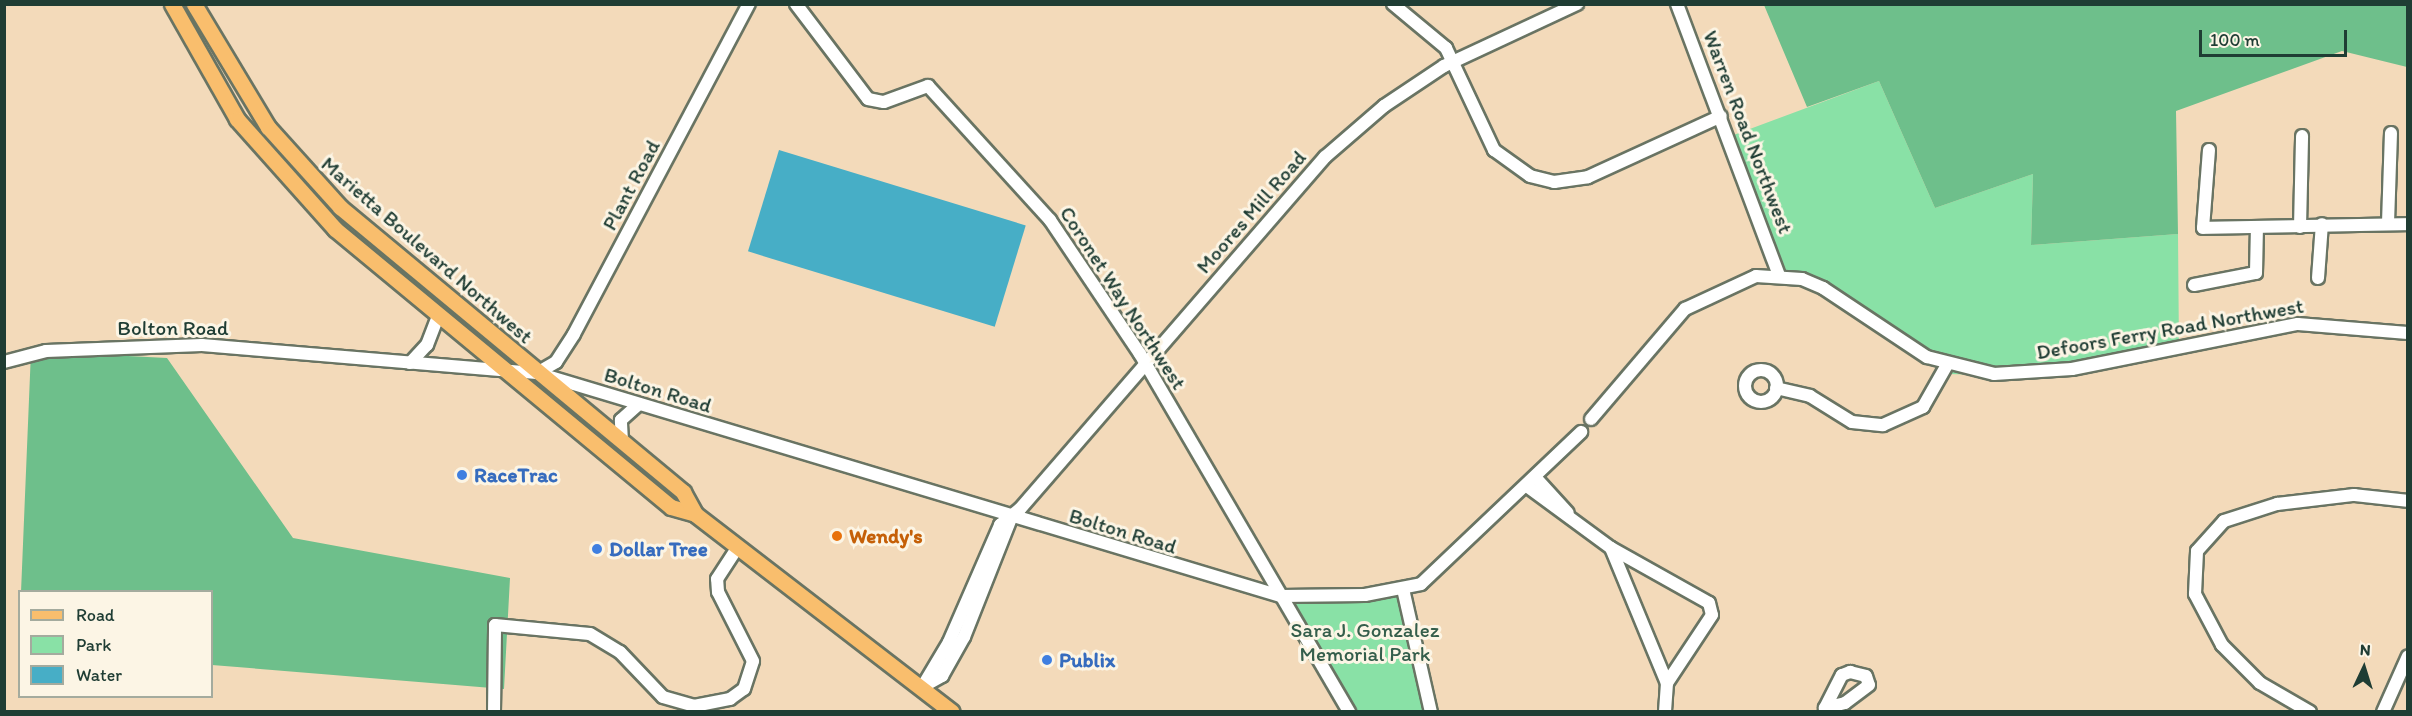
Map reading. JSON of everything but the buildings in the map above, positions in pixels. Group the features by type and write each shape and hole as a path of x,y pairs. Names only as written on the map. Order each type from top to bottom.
{"main road":[{"name":"Marietta Boulevard Northwest","path":"172,4 220,93 295,190 438,317 671,507 695,514"},
{"name":"Marietta Boulevard Northwest","path":"194,4 239,86 302,169 537,373 682,492 695,514"},
{"path":"695,514 952,711"}],"street":[{"name":"Plant Road","path":"537,373 556,362 574,334 749,4"},
{"name":"Coronet Way Northwest","path":"796,4 868,99 884,102 928,86 957,115 1050,220 1145,364 1349,711"},
{"path":"1393,4 1446,48 1494,150 1517,170 1543,180 1588,177 1721,116"},
{"name":"Moores Mill Road","path":"921,688 942,676 964,637 1011,518 1279,208 1353,131 1451,62 1577,4"},
{"name":"Warren Road Northwest","path":"1677,4 1779,275"},
{"path":"2388,222 2391,133"},
{"path":"2300,227 2302,136"},
{"path":"2209,150 2203,228 2300,227 2388,222 2408,224"},
{"path":"2318,278 2322,224"},
{"path":"2194,285 2256,273 2257,227"},
{"name":"Defoors Ferry Road Northwest","path":"1591,419 1685,309 1735,281 1779,275 1823,288 1909,347 1947,365 1994,374 2055,372 2298,324 2408,333"},
{"path":"410,363 427,345 438,317"},
{"name":"Bolton Road","path":"4,362 46,351 202,345 537,373 1011,518 1281,596"},
{"path":"1776,388 1810,396 1852,422 1883,425 1923,407 1947,365"},
{"path":"622,442 621,420 639,404"},
{"path":"1281,596 1346,596 1403,589 1435,574 1532,483 1581,432"},
{"path":"1532,483 1611,548 1709,603 1712,615 1667,683"},
{"path":"2310,711 2260,683 2222,645 2195,594 2197,551 2224,521 2277,504 2354,495 2408,501"},
{"path":"494,711 495,627 590,634 620,652 663,697 694,706 722,704 744,689 753,661 717,592 717,579 737,548"},
{"path":"1611,548 1667,683 1665,711"},
{"path":"1403,589 1431,711"},
{"path":"2383,711 2408,656"}],"green space":[{"path":"1764,5 2407,5 2407,67 2342,51 2176,111 2178,234 2031,245 2033,174 1935,208 1879,81 1807,107"},
{"path":"1879,81 1935,208 2033,174 2031,245 2178,234 2179,352 2033,376 1947,374 1799,281 1775,280 1777,249 1731,136"},
{"path":"31,351 167,358 293,538 510,578 504,689 213,665 213,590 21,590"},
{"name":"Sara J. Gonzalez Memorial Park","path":"1403,589 1429,711 1352,711 1282,596"}],"water":[{"path":"779,150 1026,225 995,327 748,251"}],"place":[{"name":"RaceTrac","path":"462,475"},
{"name":"Wendy's","path":"837,536"},
{"name":"Dollar Tree","path":"597,549"},
{"name":"Publix","path":"1047,660"}]}
